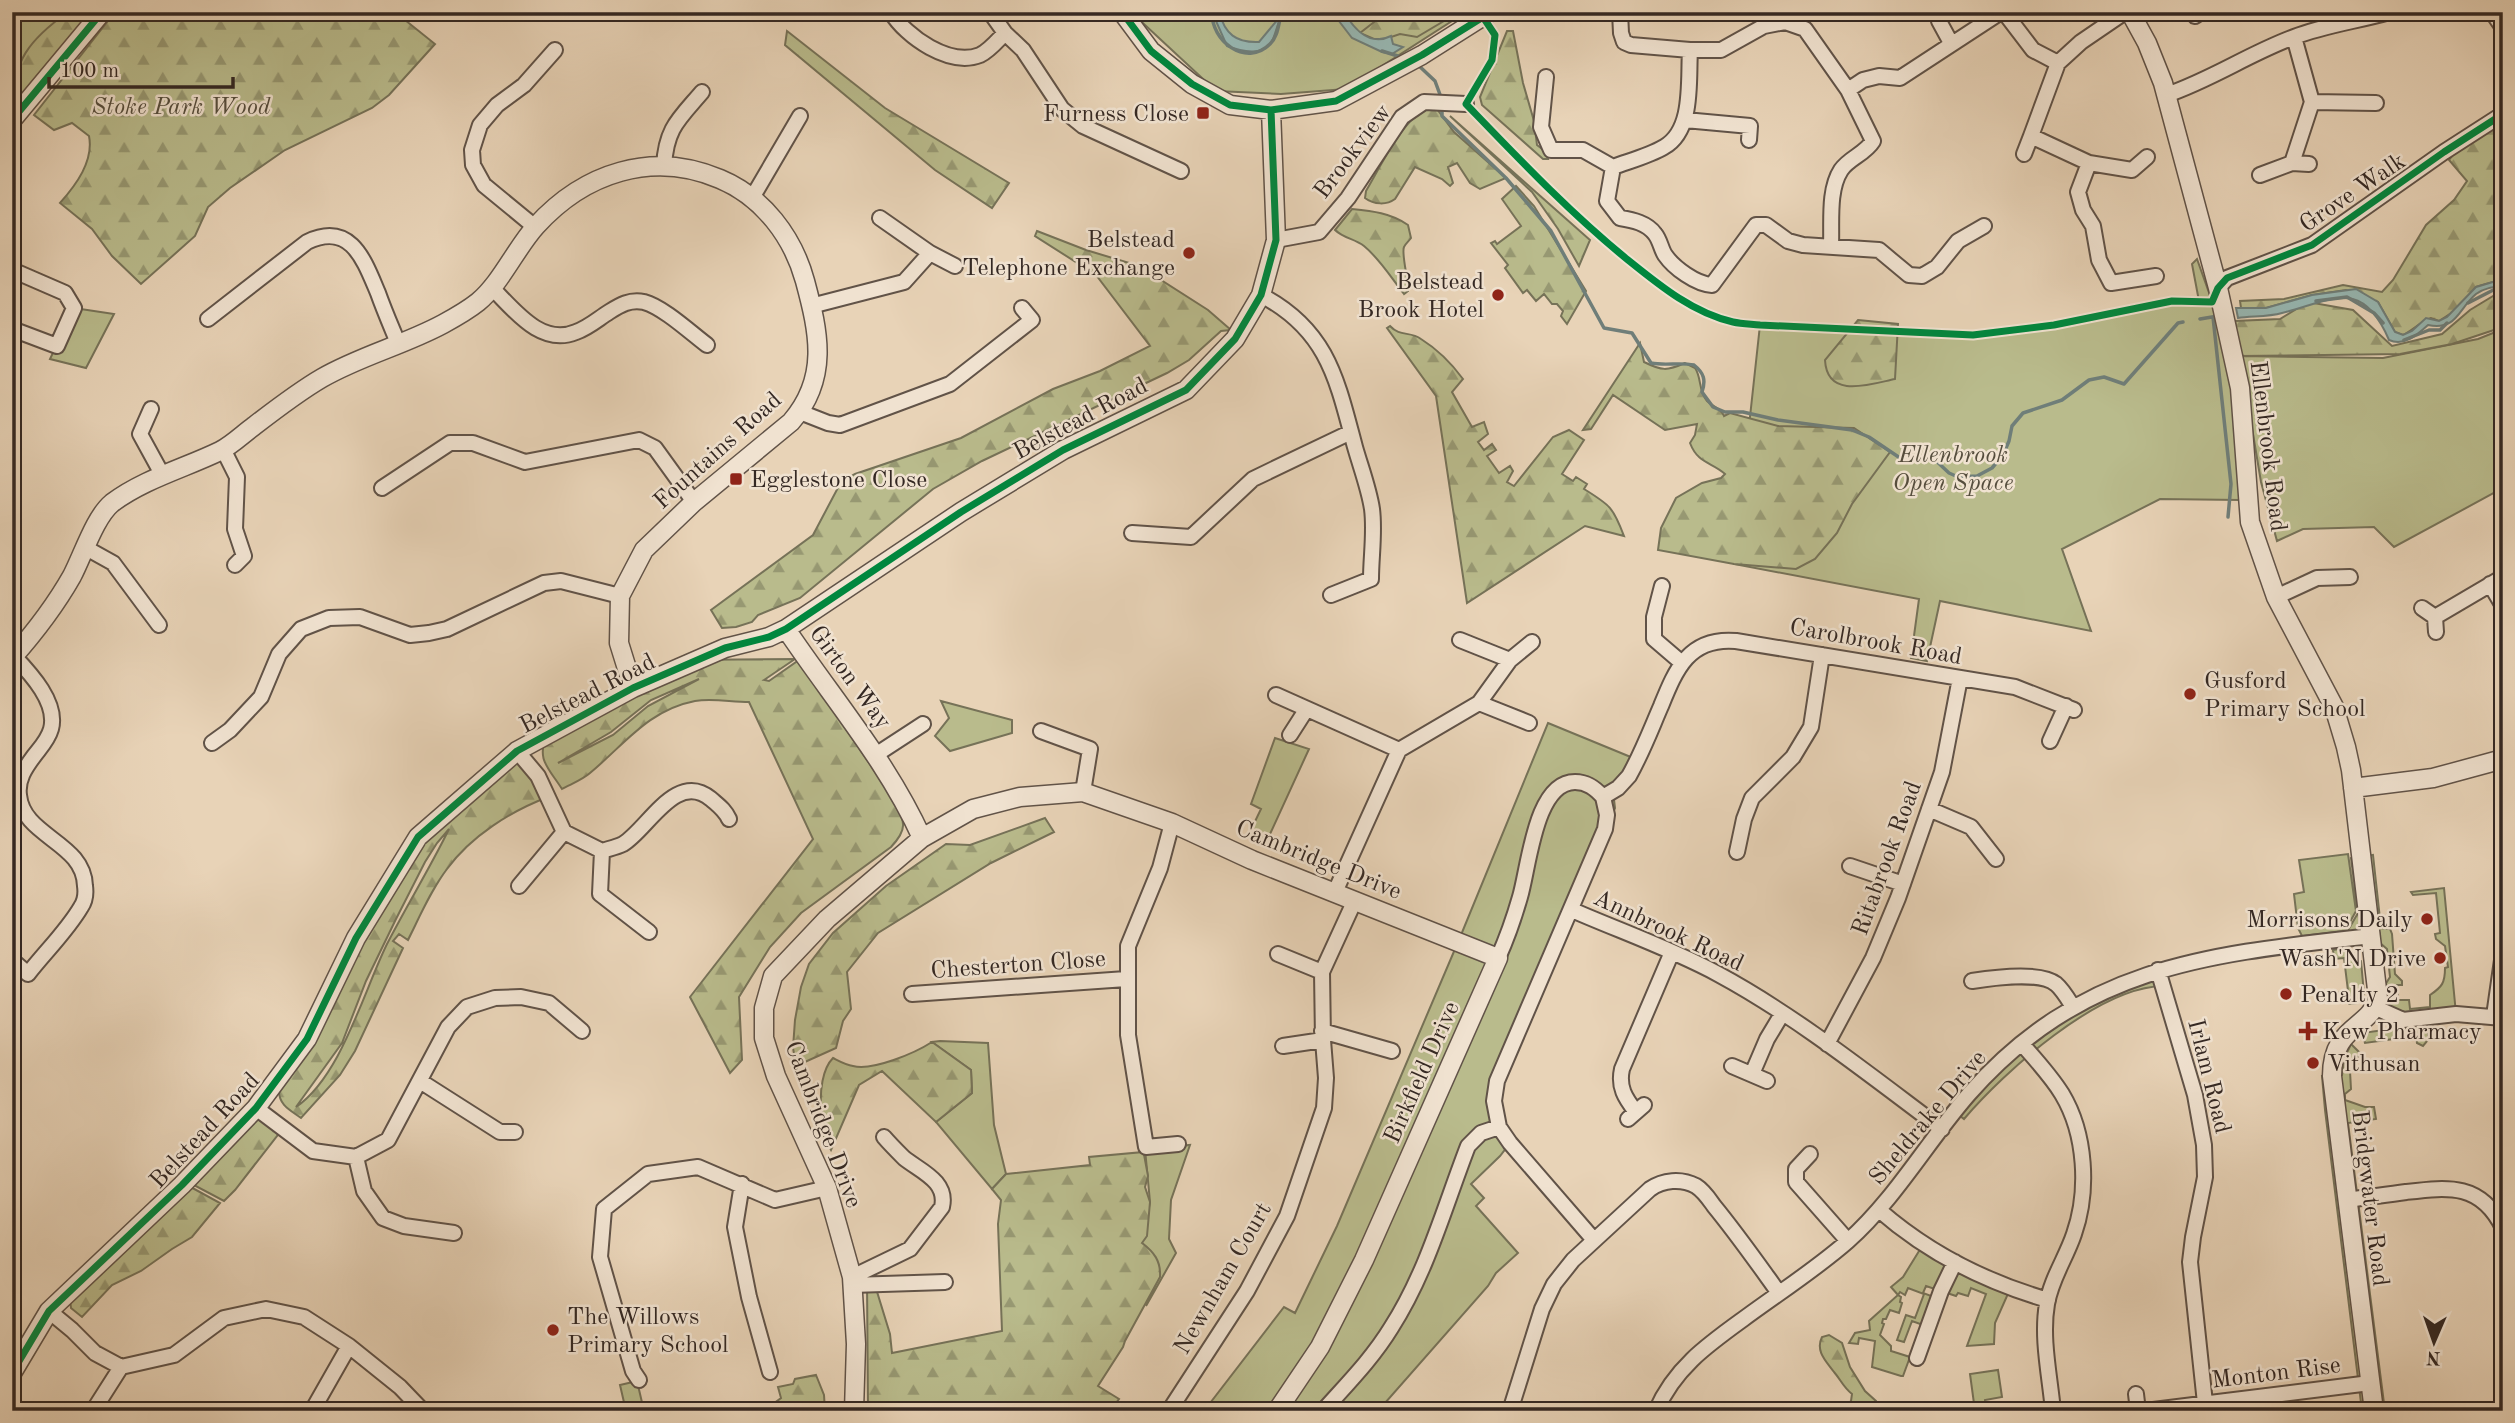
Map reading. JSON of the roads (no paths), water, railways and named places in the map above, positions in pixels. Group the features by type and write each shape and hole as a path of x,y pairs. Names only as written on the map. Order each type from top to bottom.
{"street":[{"path":"12,120 102,12"},
{"path":"891,12 898,24 924,45 956,58 980,55 1005,33"},
{"path":"990,12 1005,33 1023,50 1062,109 1083,126 1181,172"},
{"path":"1122,12 1152,51 1192,84 1230,105 1271,110 1336,101 1422,55 1490,12"},
{"path":"1620,12 1621,33 1624,42 1631,45 1721,50 1785,17 1805,29 1848,90 1873,141 1868,149 1842,168 1834,187 1831,246"},
{"path":"1940,12 1939,21 1951,43"},
{"path":"1848,90 1863,80 1879,76 1900,78 2002,12 2033,50 2058,63"},
{"path":"2024,155 2058,63 2081,42 2127,12"},
{"name":"Ellenbrook Road","path":"2127,12 2147,43 2166,95 2218,288 2239,388 2250,522 2276,597 2334,707 2349,758 2372,936 2378,996 2374,1007"},
{"path":"2493,12 2503,27"},
{"path":"2166,95 2192,86 2239,61 2294,37 2385,13"},
{"path":"2292,163 2312,102 2294,37"},
{"path":"535,227 484,185 473,165 472,150 480,125 497,105 524,85 555,50"},
{"path":"1613,167 1663,148 1676,139 1685,120 1690,50"},
{"path":"1546,77 1541,127 1551,150 1583,150 1613,167"},
{"path":"664,166 665,147 672,127 702,92"},
{"name":"Brookview","path":"1276,240 1319,232 1348,198 1402,117 1424,102 1459,103"},
{"path":"2312,102 2376,103"},
{"name":"Belstead Road","path":"12,1373 49,1311 182,1185 256,1108 307,1039 356,938 418,837 517,751 633,688 725,648 769,637 786,629 961,512 1063,450 1186,390 1235,338 1261,295 1276,240 1271,110"},
{"path":"1685,120 1746,132 1757,114"},
{"name":"Grove Walk","path":"2218,288 2227,278 2312,245 2503,114"},
{"path":"752,198 800,116"},
{"path":"2031,136 2088,163 2132,170 2147,157"},
{"path":"2088,163 2078,192 2083,210 2093,226 2099,260 2110,283 2156,275"},
{"path":"2260,175 2292,163 2309,164"},
{"name":"Fountains Road","path":"13,657 47,618 104,511 113,502 223,449 274,410 324,377 442,325 480,301 535,227 561,202 591,182 630,168 664,166 711,175 752,198 779,226 799,261 818,339 818,369 800,412 791,422 694,502 644,550 620,596 619,643 633,688"},
{"path":"1613,167 1607,201 1620,218 1639,221 1655,233 1666,256 1702,285 1712,285 1756,225 1766,225 1788,241 1802,245 1879,250 1909,275 1922,276 1937,267 1958,241 1984,226"},
{"path":"880,218 930,253 955,266"},
{"path":"208,319 307,242 332,236 352,245 363,257 398,343"},
{"path":"811,306 904,282 930,253"},
{"path":"12,270 65,293 74,308 57,346 12,329"},
{"path":"491,286 528,323 548,334 578,332 620,305 637,302 655,307 707,345"},
{"path":"1261,295 1279,304 1304,324 1339,385 1372,510 1371,579 1331,596"},
{"path":"800,412 840,425 950,384 1032,320 1022,307"},
{"path":"151,409 140,434 163,476"},
{"path":"1132,533 1191,537 1253,479 1351,432"},
{"path":"382,488 450,443 473,443 525,462 639,440 655,448 694,502"},
{"path":"223,449 237,477 234,528 244,556 234,565"},
{"path":"86,548 113,563 159,625"},
{"path":"2276,597 2317,578 2350,577"},
{"path":"212,743 230,730 261,697 279,654 302,629 329,618 360,617 410,635 447,629 544,583 561,581 620,596"},
{"path":"2431,619 2496,581 2503,606"},
{"path":"1594,1240 1510,1143 1499,1127 1494,1101 1497,1081 1605,829 1607,815 1603,797 1618,788 1629,776 1672,679 1682,663 1654,639 1654,617 1662,586"},
{"name":"Girton Way","path":"786,629 877,754 906,803 922,838"},
{"path":"1460,640 1510,660"},
{"name":"Carolbrook Road","path":"1682,663 1703,646 1725,640 2022,688 2070,708 2050,741"},
{"path":"1335,892 1399,750 1479,703 1510,660 1532,642"},
{"path":"1737,852 1752,798 1793,757 1811,727 1822,654"},
{"path":"12,960 28,974 82,906 85,884 82,870 74,857 29,820 20,803 21,777 48,738 52,719 46,699 27,670 13,657"},
{"name":"Ritabrook Road","path":"1827,1044 1877,947 1903,884 1945,759 1960,678"},
{"path":"1276,695 1399,750"},
{"path":"1479,703 1529,723"},
{"path":"1290,736 1306,710"},
{"name":"Girton Way","path":"877,754 923,724"},
{"path":"1041,732 1090,749 1083,792"},
{"path":"517,751 538,776 564,832 602,851 623,844 674,795 687,791 705,793 726,811 729,819"},
{"path":"2353,788 2433,778 2503,759"},
{"name":"Birkfield Drive","path":"1277,1411 1320,1347 1359,1271 1498,958 1513,922 1538,820 1549,795 1558,787 1575,782 1593,787 1603,797"},
{"name":"Cambridge Drive","path":"854,1411 856,1343 852,1282 827,1188 776,1076 764,1038 764,1007 773,976 827,919 922,838 973,809 1020,797 1083,792 1172,823 1252,860 1498,958"},
{"path":"1929,809 1971,827 1988,856"},
{"name":"Chesterton Close","path":"1172,823 1160,868 1128,946 1126,979 1128,1035 1146,1147 1178,1144"},
{"path":"519,886 564,832"},
{"path":"602,851 600,894 649,932"},
{"path":"1856,873 1903,884"},
{"name":"Newnham Court","path":"1169,1411 1247,1291 1287,1216 1324,1108 1326,1078 1322,972 1355,900"},
{"name":"Annbrook Road","path":"1572,910 1732,982 1827,1044 1942,1129"},
{"name":"Sheldrake Drive","path":"1656,1411 1665,1391 1689,1361 1848,1241 1879,1210 1980,1082 2022,1044 2073,1007 2128,980 2185,962 2372,936"},
{"path":"1636,1112 1623,1092 1620,1082 1622,1069 1672,953"},
{"path":"2374,1007 2403,1020 2456,1014 2498,1017 2503,953"},
{"path":"1278,954 1322,972"},
{"name":"Irlam Road","path":"2158,970 2195,1095 2204,1145 2205,1177 2190,1262 2205,1403"},
{"path":"1972,981 1999,978 2051,981 2060,988 2073,1007"},
{"path":"1999,978 1999,995"},
{"name":"Chesterton Close","path":"912,995 1126,979"},
{"path":"256,1108 313,1151 356,1157 388,1140 448,1027 467,1007 495,998 521,997 549,1003 582,1031"},
{"name":"Bridgwater Road","path":"2374,1007 2342,1038 2332,1060 2332,1082 2374,1411"},
{"path":"1752,1074 1782,1014"},
{"path":"1283,1046 1323,1036 1392,1051"},
{"path":"2022,1044 2051,1078 2067,1104 2082,1161 2082,1198 2077,1226 2048,1300 2046,1339 2053,1411"},
{"path":"1732,1066 1767,1081"},
{"path":"420,1081 500,1132 515,1132"},
{"path":"1323,1411 1378,1347 1411,1294 1426,1261 1468,1146 1476,1136 1499,1127"},
{"path":"852,1282 910,1249 942,1207 944,1199 931,1177 902,1157 884,1137"},
{"path":"1810,1154 1796,1169 1796,1182 1848,1241"},
{"path":"356,1157 364,1191 383,1218 404,1226 454,1233"},
{"path":"639,1380 633,1371 600,1257 604,1209 648,1174 698,1167 775,1200 827,1188"},
{"path":"1510,1411 1550,1291 1566,1267 1654,1186 1685,1182 1703,1192 1779,1293"},
{"path":"742,1184 735,1227 749,1297 770,1372"},
{"path":"2347,1200 2454,1189 2471,1194 2484,1202 2495,1213 2503,1228"},
{"path":"1879,1210 1955,1262 1992,1280 2048,1300"},
{"path":"1917,1358 1941,1290 1955,1262"},
{"path":"852,1282 945,1282"},
{"path":"49,1311 95,1353 121,1367 174,1355 224,1318 266,1309 304,1317 349,1346 400,1387 423,1411"},
{"path":"312,1411 349,1346"},
{"path":"93,1411 121,1367"},
{"name":"Monton Rise","path":"2145,1411 2370,1383"},
{"path":"2136,1394 2138,1411"}],"water":[{"path":"1212,12 1219,12 1233,36 1244,41 1259,42 1284,12 1269,45 1253,52 1227,46"},
{"path":"1332,12 1344,12 1357,30 1369,38 1383,39 1391,36 1393,44 1403,47 1392,54 1352,38"},
{"path":"2503,279 2503,286 2485,289 2476,294 2451,322 2438,326 2428,325 2415,336 2400,342 2389,340 2379,320 2368,307 2357,300 2331,299 2277,314 2238,318 2236,308 2266,308 2312,295 2356,289 2378,302 2395,332 2403,335 2412,331 2426,318 2439,321 2447,317 2476,287"}],"waterway":[{"path":"1212,12 1217,33 1224,41 1232,48 1251,53 1261,51 1270,44 1277,33 1282,12"},
{"path":"1382,51 1404,58"},
{"path":"1417,64 1435,81 1442,100"},
{"path":"1442,108 1442,116 1506,178 1551,231 1604,328 1632,333 1651,363 1694,365 1703,377 1702,392 1713,407 1725,412 1743,412 1778,420 1852,430 1869,437 1903,460 1931,456 1949,473 1958,477 1977,476 1992,468 2003,455 2012,426 2023,413 2062,400 2089,380 2104,377 2124,384 2178,323 2183,322"},
{"path":"2468,303 2503,285"},
{"path":"2316,301 2347,297 2374,313 2383,323"},
{"path":"2200,319 2218,316"},
{"path":"2213,317 2231,484 2228,517"},
{"path":"2404,340 2429,330 2440,330 2447,323"}],"place":[{"name":"Furness Close","path":"1203,113"},
{"name":"Belstead Telephone Exchange","path":"1189,253"},
{"name":"Belstead Brook Hotel","path":"1498,295"},
{"name":"Egglestone Close","path":"736,479"},
{"name":"Gusford Primary School","path":"2190,694"},
{"name":"Morrisons Daily","path":"2427,919"},
{"name":"Wash'N Drive","path":"2440,958"},
{"name":"Penalty 2","path":"2286,994"},
{"name":"Kew Pharmacy","path":"2308,1031"},
{"name":"Vithusan","path":"2313,1063"},
{"name":"The Willows Primary School","path":"553,1330"}],"park label":[{"name":"Stoke Park Wood","path":"181,106"},
{"name":"Ellenbrook Open Space","path":"1953,468"}]}
